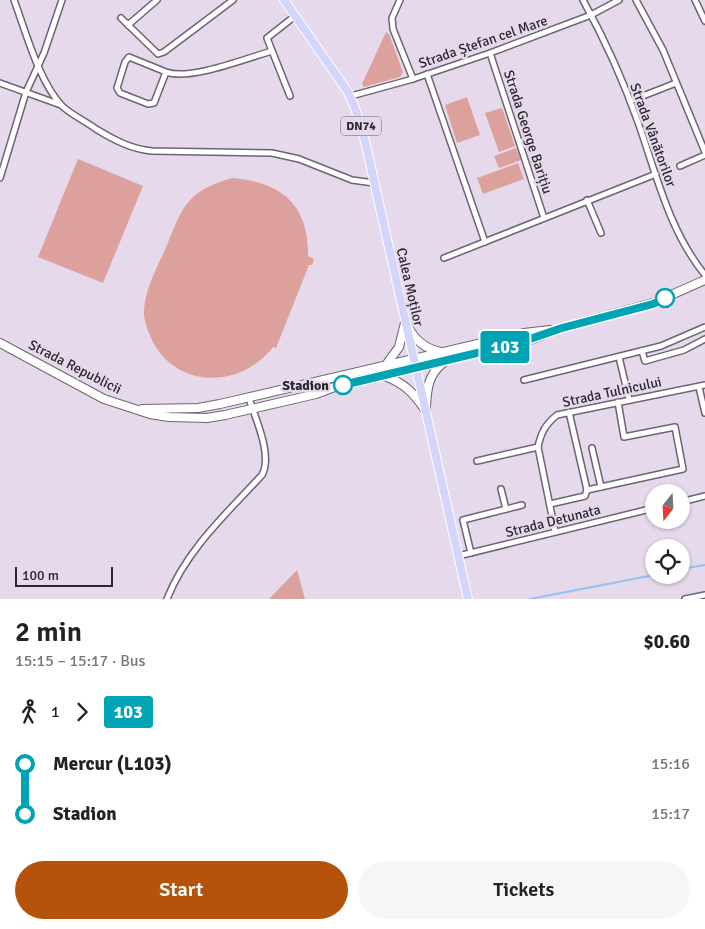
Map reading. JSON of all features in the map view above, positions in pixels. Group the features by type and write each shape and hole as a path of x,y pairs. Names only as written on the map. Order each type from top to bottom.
{"main road":[{"name":"Calea Moților","path":"284,0 351,96 361,126 468,599"},
{"path":"562,328 653,304 705,280"},
{"path":"405,323 419,342 431,349 445,352"},
{"path":"384,367 399,347 405,323"},
{"name":"Strada Republicii","path":"140,409 198,408 384,367 524,333 562,328"},
{"name":"Strada Republicii","path":"0,343 104,399 159,416 187,418 225,416 316,394 337,386 527,341 562,328"},
{"path":"426,411 431,375 446,361"},
{"path":"384,376 405,385 426,411"}],"street":[{"path":"14,0 38,65 62,105"},
{"path":"0,175 26,92 56,22 62,0"},
{"path":"128,25 157,0"},
{"path":"122,18 158,54 164,52 233,0"},
{"path":"400,0 392,18 393,29 413,79"},
{"name":"Strada Vânătorilor","path":"583,0 592,15 630,101 675,228 692,258 705,274"},
{"name":"Strada Ștefan cel Mare","path":"351,96 413,79 490,53 592,15 619,0"},
{"path":"636,0 663,50 705,153 680,166"},
{"path":"695,0 705,21"},
{"path":"290,96 268,37 295,16"},
{"path":"166,72 152,104 120,93 117,88 125,62 129,57 171,74 197,73 272,51"},
{"name":"Strada George Barițiu","path":"490,53 544,218"},
{"path":"427,74 485,242"},
{"path":"0,83 62,105 110,137 141,150 272,153 299,159 352,180 374,183"},
{"path":"630,101 676,83"},
{"path":"444,258 656,174"},
{"path":"587,200 601,233"},
{"path":"524,380 661,346 705,326"},
{"path":"642,351 645,361 684,350 705,339"},
{"path":"619,357 629,399"},
{"path":"702,386 705,413"},
{"name":"Strada Tulnicului","path":"538,447 540,435 548,422 557,415 629,399 702,386"},
{"path":"167,599 184,566 207,535 262,475 265,469 266,461 263,441 249,398"},
{"path":"587,490 683,470 674,427 624,437 618,402"},
{"path":"550,504 585,496 587,490 568,412"},
{"path":"477,461 538,447 555,531"},
{"path":"592,448 601,487"},
{"path":"501,489 506,509"},
{"path":"690,500 705,496"},
{"path":"471,553 463,520 522,505"},
{"name":"Strada Detunata","path":"458,556 645,510"},
{"path":"685,599 705,595"}],"shaded area":[{"path":"386,32 389,34 403,72 400,77 364,87 362,84"},
{"path":"467,97 480,135 457,143 445,105"},
{"path":"502,108 515,146 499,152 485,113"},
{"path":"516,148 521,160 499,168 494,156"},
{"path":"78,159 143,186 103,283 38,257"},
{"path":"518,163 524,179 483,194 477,178"},
{"path":"232,178 249,180 265,185 289,199 303,222 307,238 308,256 314,259 312,265 309,265 276,348 273,347 260,361 244,371 227,376 209,378 192,375 176,367 162,355 151,338 145,323 145,304 152,278 178,219 189,201 206,188"},
{"path":"297,570 305,599 269,599"}],"waterway":[{"path":"690,568 705,565"},
{"path":"530,599 645,577"}],"bus line":[{"name":"103","path":"343,385 527,341 562,328 653,304 665,298"}],"place":[{"name":"Stadion","path":"343,385"}]}
